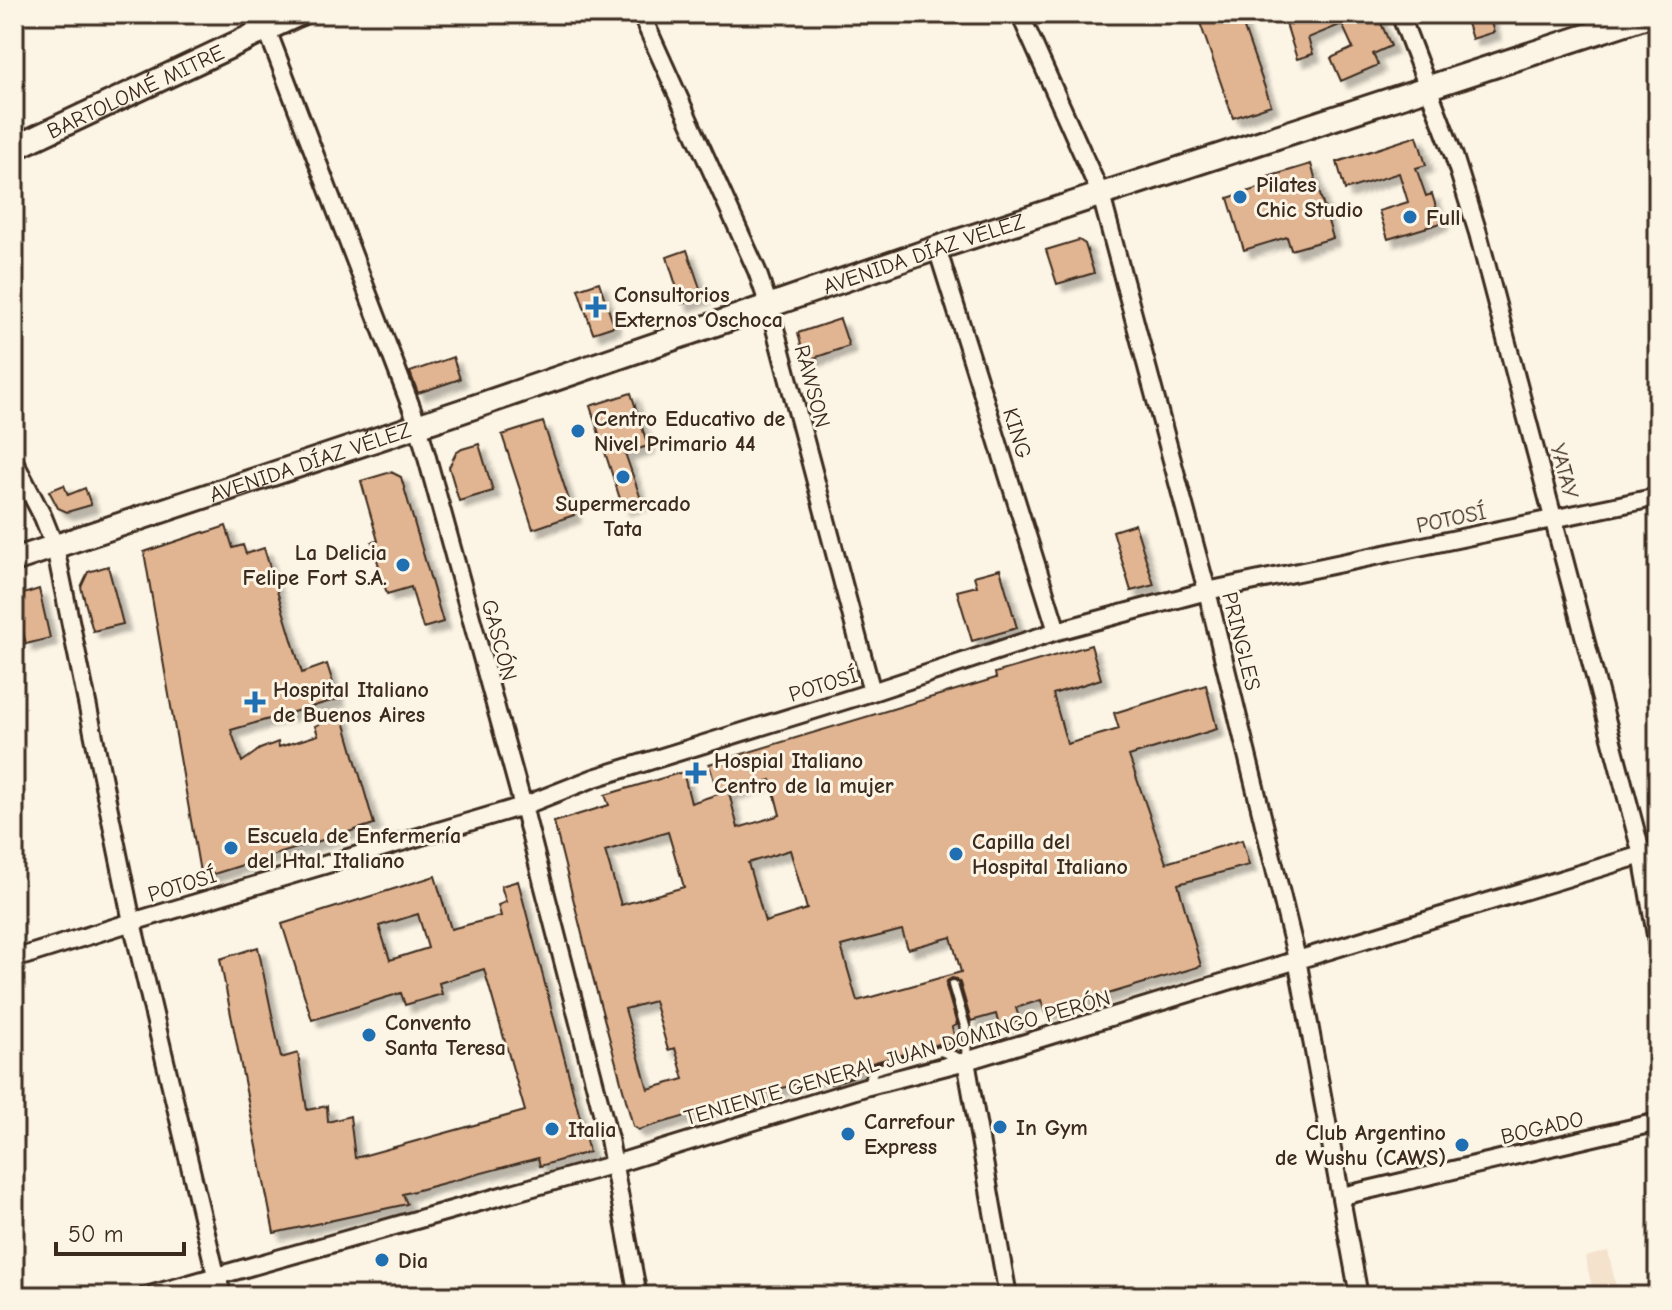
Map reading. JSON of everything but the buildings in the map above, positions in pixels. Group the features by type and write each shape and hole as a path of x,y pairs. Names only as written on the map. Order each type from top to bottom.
{"main road":[{"name":"BARTOLOMÉ MITRE","path":"14,148 264,22 299,14"},
{"name":"AVENIDA DÍAZ VÉLEZ","path":"14,560 937,248 1653,14"}],"street":[{"name":"RAWSON","path":"641,14 757,271 769,306 872,692"},
{"name":"PRINGLES","path":"1020,14 1101,195 1207,591 1297,959 1359,1296"},
{"name":"YATAY","path":"1400,14 1430,88 1478,233 1650,853 1658,947"},
{"name":"GASCÓN","path":"264,22 418,425 523,806 615,1164 638,1296"},
{"name":"KING","path":"937,248 1057,631"},
{"path":"14,461 55,547 132,922 223,1296"},
{"name":"POTOSÍ","path":"14,959 523,806 594,778 1057,631 1207,591 1658,497"},
{"name":"TENIENTE GENERAL JUAN DOMINGO PERÓN","path":"146,1296 615,1164 865,1087 966,1061 1650,853"},
{"path":"966,1061 1008,1296"},
{"name":"BOGADO","path":"1342,1196 1658,1122"}],"lane":[{"path":"953,985 967,1033 966,1061"}],"shaded area":[{"path":"1608,1251 1618,1296 1594,1296 1585,1257"}],"place":[{"name":"Pilates Chic Studio","path":"1240,197"},
{"name":"Full","path":"1410,217"},
{"name":"Consultorios Externos Oschoca","path":"596,307"},
{"name":"Centro Educativo de Nivel Primario 44","path":"578,431"},
{"name":"Supermercado Tata","path":"623,477"},
{"name":"La Delicia Felipe Fort S.A.","path":"403,565"},
{"name":"Hospital Italiano de Buenos Aires","path":"255,702"},
{"name":"Hospial Italiano Centro de la mujer","path":"696,773"},
{"name":"Escuela de Enfermería del Htal. Italiano","path":"231,848"},
{"name":"Capilla del Hospital Italiano","path":"956,854"},
{"name":"Convento Santa Teresa","path":"369,1035"},
{"name":"In Gym","path":"1000,1127"},
{"name":"Italia","path":"552,1129"},
{"name":"Carrefour Express","path":"848,1134"},
{"name":"Club Argentino de Wushu (CAWS)","path":"1462,1145"},
{"name":"Dia","path":"382,1260"}]}
